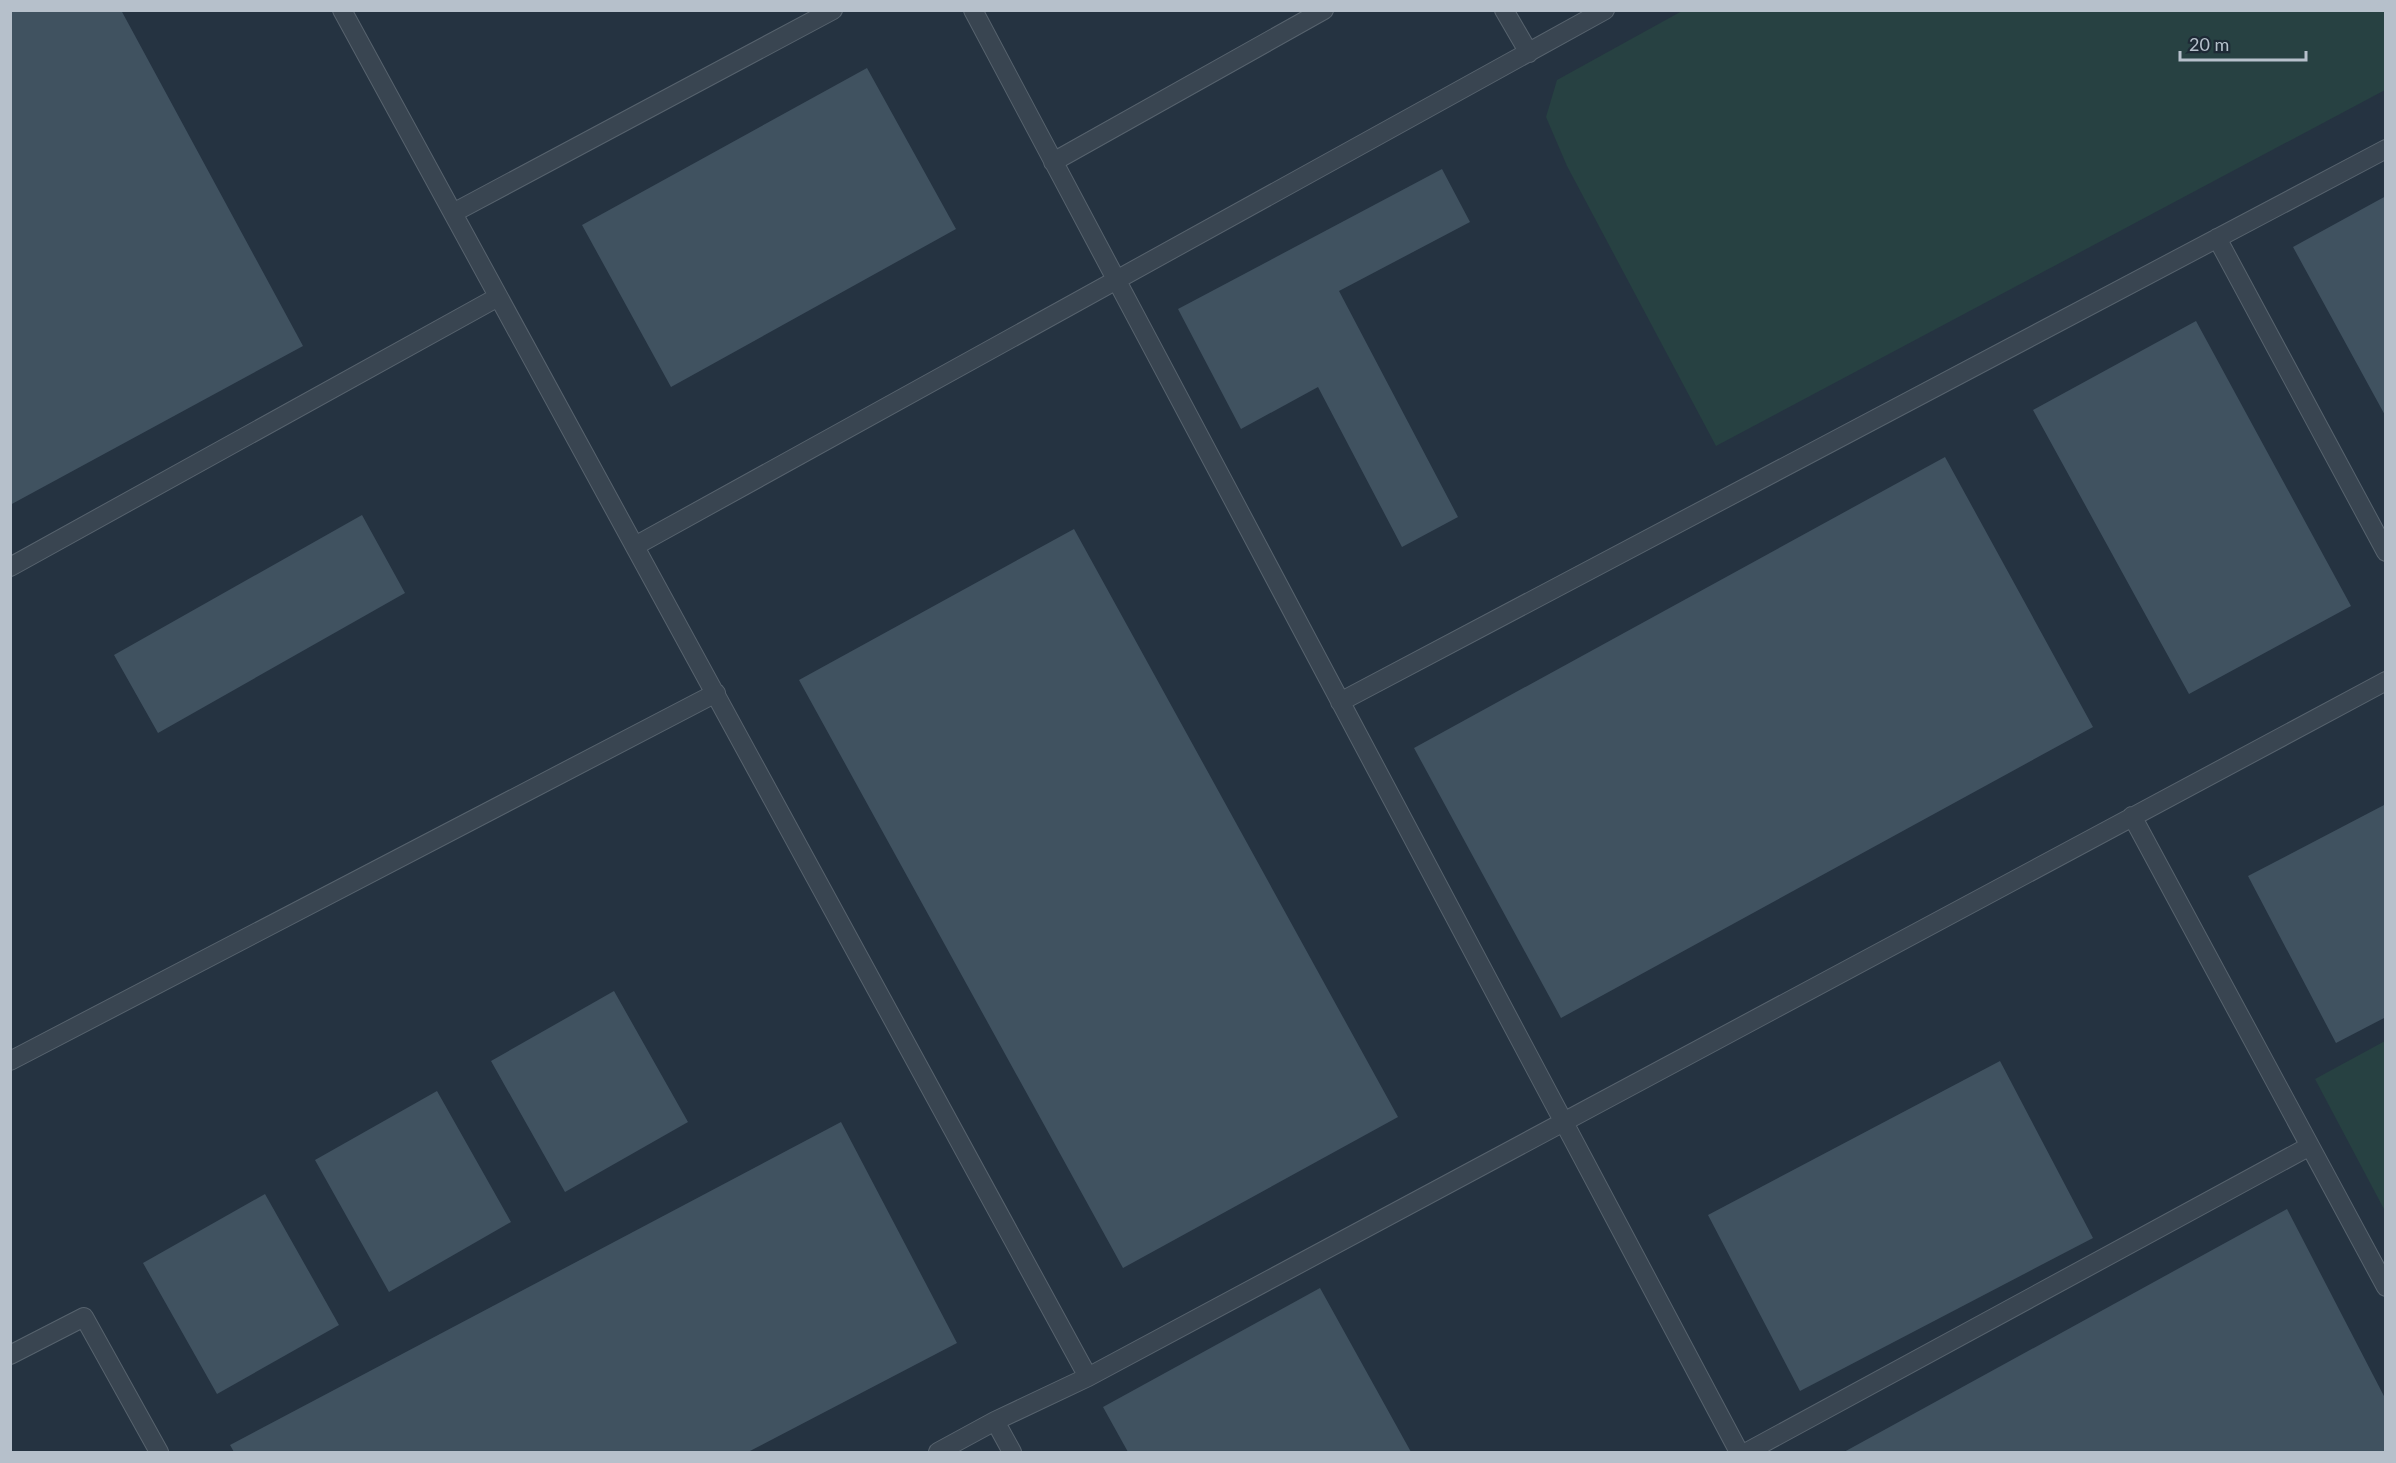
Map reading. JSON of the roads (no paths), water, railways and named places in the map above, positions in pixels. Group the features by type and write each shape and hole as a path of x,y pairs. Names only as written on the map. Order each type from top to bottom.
{"lane":[{"path":"342,10 1088,1377"},
{"path":"453,213 834,10"},
{"path":"973,10 1739,1452"},
{"path":"1053,162 1324,10"},
{"path":"1504,10 1528,53"},
{"path":"635,546 1605,10"},
{"path":"1340,702 2385,149"},
{"path":"2217,238 2385,552"},
{"path":"10,567 498,297"},
{"path":"938,1452 995,1421 1088,1377 2385,681"},
{"path":"10,1061 716,693"},
{"path":"2132,816 2385,1287"},
{"path":"1747,1452 2310,1146"},
{"path":"10,1355 84,1317 159,1452"},
{"path":"995,1421 1012,1452"}]}
